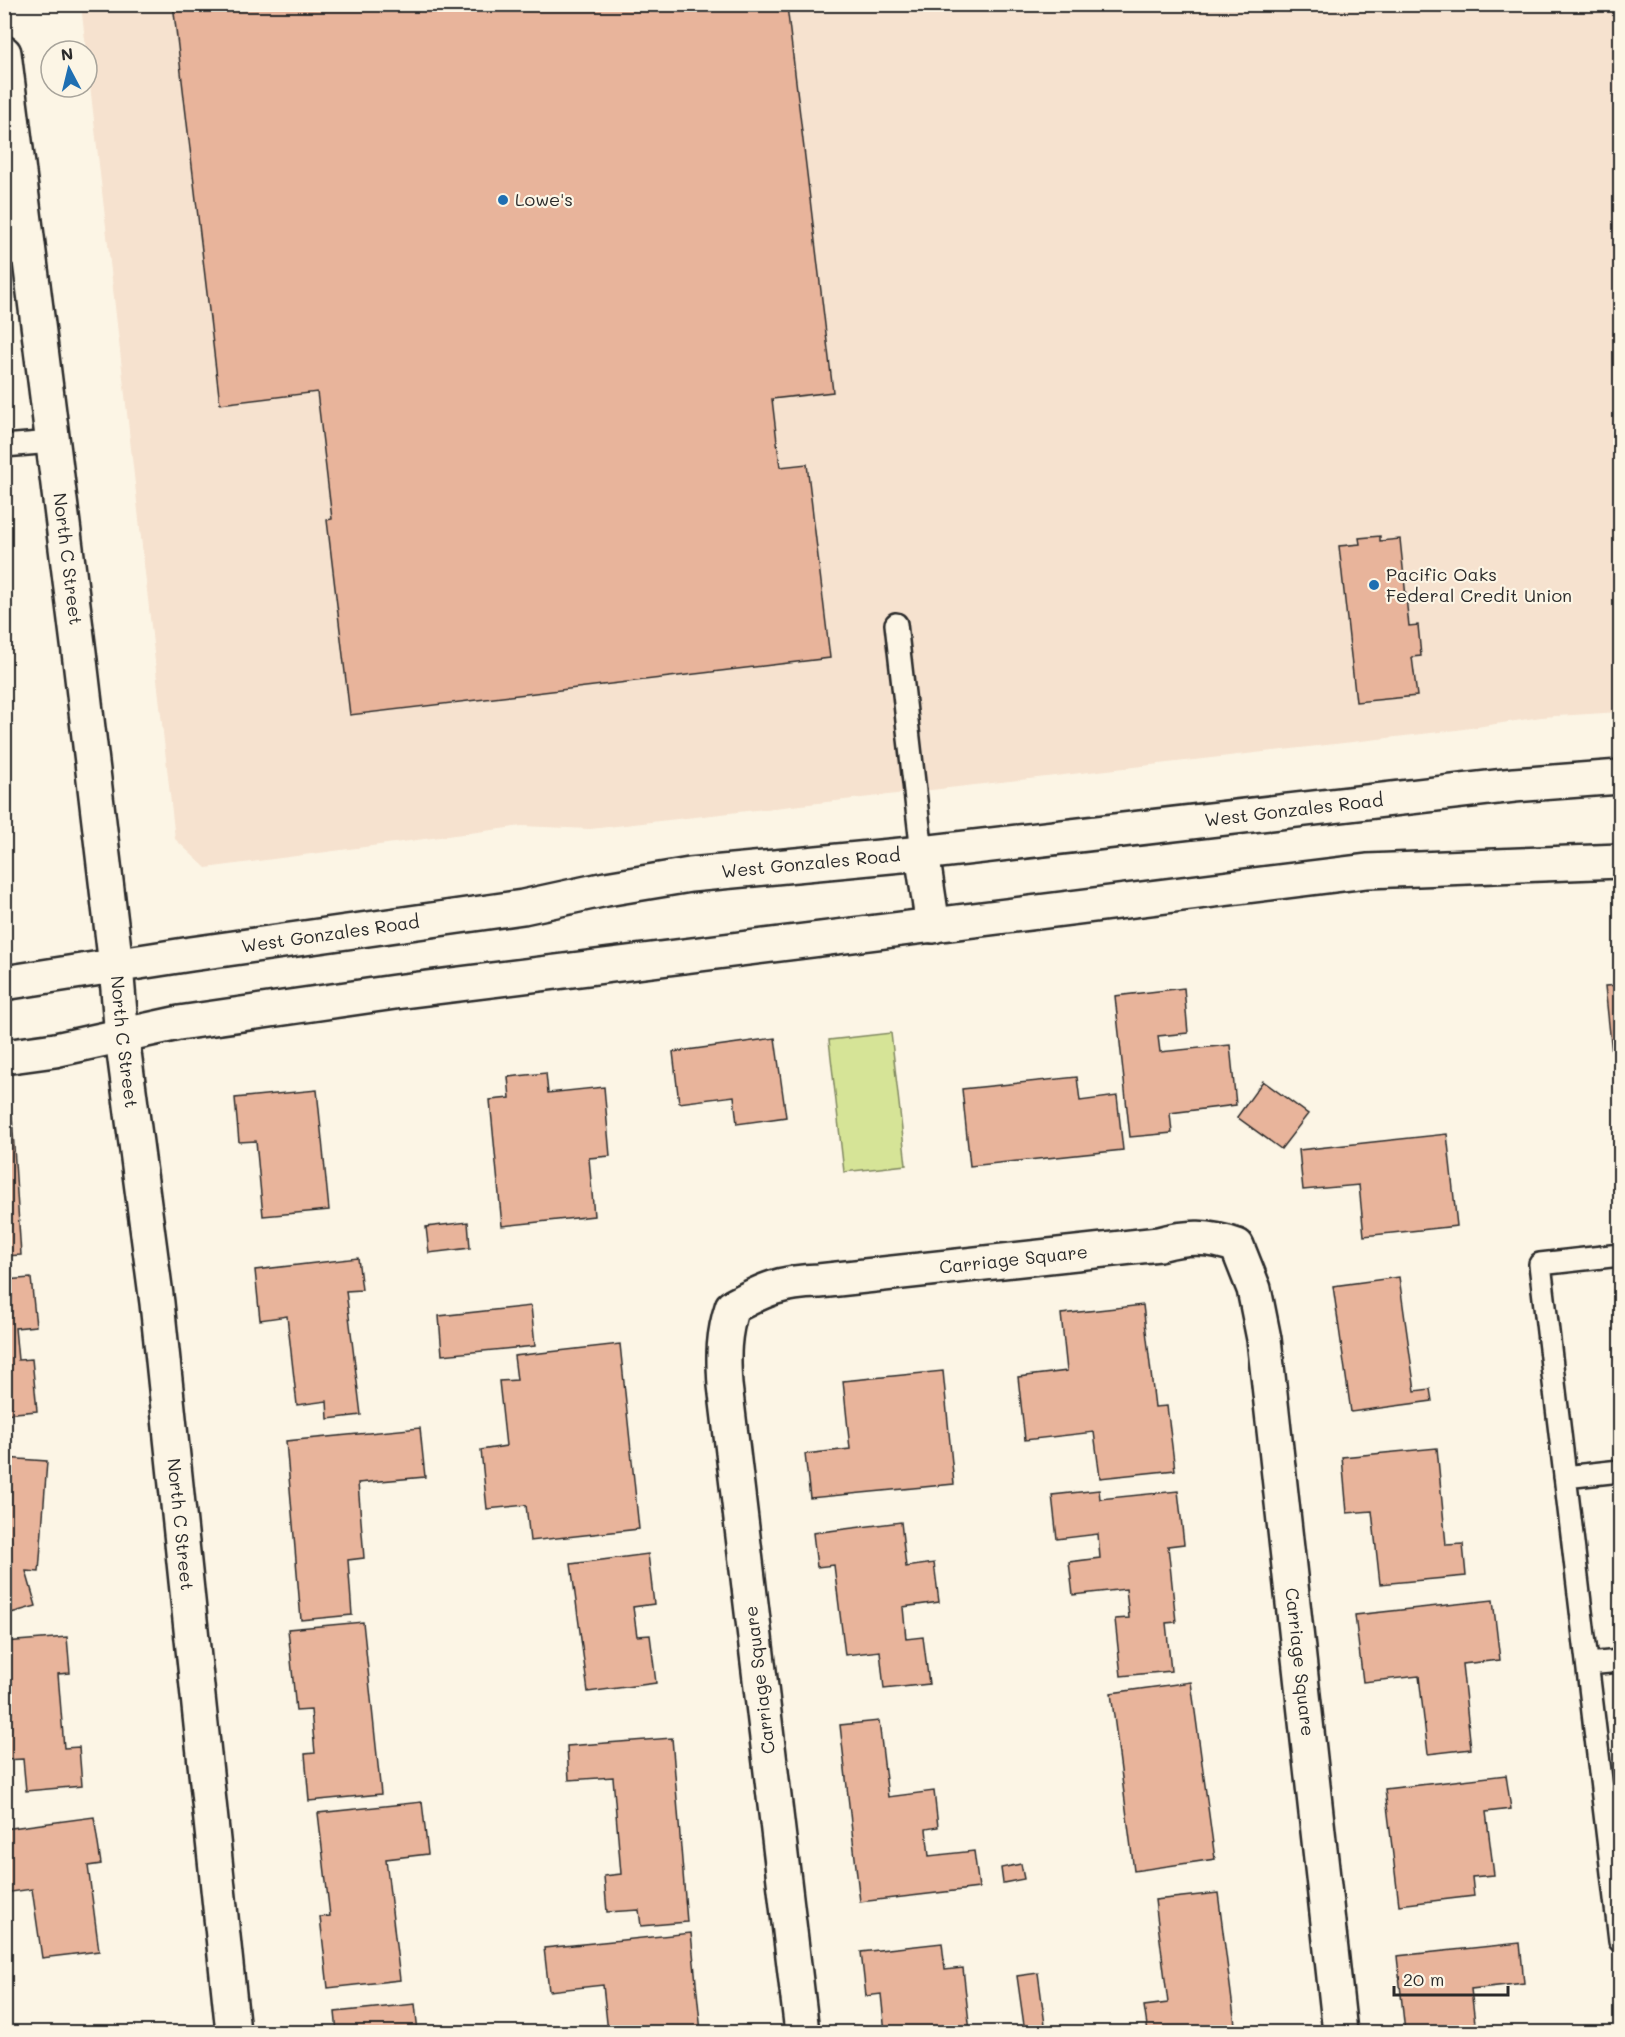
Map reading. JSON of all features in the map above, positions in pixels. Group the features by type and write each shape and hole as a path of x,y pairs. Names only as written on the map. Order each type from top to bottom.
{"street":[{"name":"North C Street","path":"4,53 17,253 52,442 78,641 117,966 123,1037 157,1303 233,2032"},
{"name":"West Gonzales Road","path":"4,983 523,907 606,889 690,875 922,853 1514,785 1620,777"},
{"path":"922,853 933,926"},
{"path":"4,1057 123,1037 179,1023 395,992 1366,871 1620,861"},
{"name":"Carriage Square","path":"802,2032 724,1385 722,1350 732,1307 768,1288 793,1282 1160,1244 1185,1237 1219,1239 1237,1246 1254,1288 1265,1351 1340,2032"}],"lane":[{"path":"4,446 52,442"},
{"path":"896,624 922,853"},
{"path":"1620,1255 1540,1264 1620,1941"},
{"path":"1565,1477 1620,1471"},
{"path":"1588,1664 1620,1661"}],"shaded area":[{"path":"81,5 1620,5 1620,712 1541,717 1457,730 590,829 522,826 206,868 175,839 92,99 99,99 99,39 85,39"}],"green space":[{"path":"891,1033 906,1165 844,1172 829,1040"}],"building":[{"name":"Lowe's","path":"173,4 770,4 771,8 787,6 833,392 772,399 780,467 807,464 830,658 350,715 327,520 332,519 317,392 220,404"},
{"name":"Pacific Oaks Federal Credit Union","path":"1380,536 1380,541 1400,539 1409,626 1418,625 1421,656 1412,657 1417,696 1356,702 1339,546 1360,544 1359,538"},
{"path":"1620,985 1620,1069 1613,1063 1605,986"},
{"path":"1184,988 1188,1033 1158,1036 1160,1052 1230,1045 1236,1105 1170,1113 1172,1133 1130,1137 1115,996"},
{"path":"775,1038 786,1117 737,1124 734,1096 679,1103 673,1052"},
{"path":"546,1073 548,1093 604,1087 610,1156 589,1158 594,1216 502,1226 490,1100 510,1098 508,1077"},
{"path":"1077,1077 1080,1101 1117,1096 1123,1150 970,1166 962,1089"},
{"path":"1263,1081 1308,1114 1281,1149 1237,1117"},
{"path":"317,1090 329,1210 263,1216 256,1141 239,1142 235,1098"},
{"path":"4,1116 12,1116 21,1255 4,1256"},
{"path":"1447,1134 1457,1226 1364,1236 1359,1185 1303,1190 1299,1150"},
{"path":"468,1222 470,1248 429,1253 426,1227"},
{"path":"358,1258 362,1290 346,1291 361,1415 328,1419 327,1401 297,1405 287,1316 260,1320 255,1270"},
{"path":"1399,1277 1415,1391 1430,1389 1432,1401 1351,1412 1333,1286"},
{"path":"31,1278 36,1326 15,1328 18,1360 32,1359 37,1411 4,1414 4,1280"},
{"path":"1143,1305 1155,1407 1167,1406 1175,1470 1100,1478 1094,1432 1025,1440 1018,1377 1067,1371 1061,1314"},
{"path":"531,1306 535,1346 442,1355 439,1316"},
{"path":"620,1344 639,1529 530,1541 526,1505 487,1509 481,1450 506,1446 499,1381 517,1380 514,1356"},
{"path":"943,1371 954,1484 810,1498 805,1454 850,1449 843,1381"},
{"path":"420,1428 425,1477 358,1483 364,1558 348,1560 352,1615 301,1620 286,1441"},
{"path":"1437,1448 1446,1545 1463,1544 1466,1576 1380,1584 1372,1511 1347,1513 1342,1457"},
{"path":"4,1458 47,1461 39,1572 26,1571 36,1606 4,1615"},
{"path":"1099,1490 1100,1499 1178,1491 1184,1544 1168,1546 1176,1622 1166,1623 1171,1671 1121,1676 1115,1619 1129,1618 1126,1589 1073,1595 1069,1562 1100,1558 1098,1534 1057,1539 1052,1495"},
{"path":"901,1522 906,1567 934,1563 939,1602 903,1607 906,1639 923,1637 929,1684 884,1689 880,1651 845,1655 834,1565 817,1567 813,1533"},
{"path":"648,1554 654,1604 633,1607 637,1636 650,1635 656,1683 588,1692 571,1564"},
{"path":"1493,1600 1500,1660 1462,1664 1471,1749 1428,1754 1419,1676 1363,1682 1355,1615"},
{"path":"363,1622 381,1794 309,1801 305,1754 315,1753 311,1710 296,1711 288,1629"},
{"path":"67,1637 70,1673 58,1674 64,1748 79,1747 82,1786 26,1791 23,1759 4,1760 4,1642"},
{"path":"1191,1682 1215,1859 1134,1871 1111,1693"},
{"path":"879,1721 888,1797 934,1791 938,1827 926,1829 929,1856 974,1851 979,1888 860,1902 840,1725"},
{"path":"672,1738 687,1922 641,1926 639,1910 607,1912 604,1876 621,1874 613,1777 569,1780 567,1746"},
{"path":"1506,1775 1511,1809 1486,1812 1494,1875 1472,1877 1474,1896 1399,1905 1385,1789"},
{"path":"422,1802 428,1854 386,1859 400,1980 328,1988 320,1917 330,1916 318,1813"},
{"path":"94,1817 101,1864 88,1866 99,1951 42,1958 32,1889 4,1893 4,1829"},
{"path":"1021,1864 1024,1879 1003,1883 1001,1868"},
{"path":"1218,1893 1236,2032 1148,2032 1144,2006 1168,2003 1155,1900"},
{"path":"691,1933 701,2032 608,2032 603,1985 549,1991 544,1948"},
{"path":"942,1943 945,1970 963,1968 970,2032 885,2032 881,1994 866,1996 861,1952"},
{"path":"1520,1943 1524,1983 1471,1989 1476,2032 1405,2032 1397,1956"},
{"path":"1038,1973 1046,2032 1025,2032 1017,1976"},
{"path":"415,2004 418,2032 337,2032 335,2012"}],"place":[{"name":"Lowe's","path":"503,200"},
{"name":"Pacific Oaks Federal Credit Union","path":"1374,585"}]}
